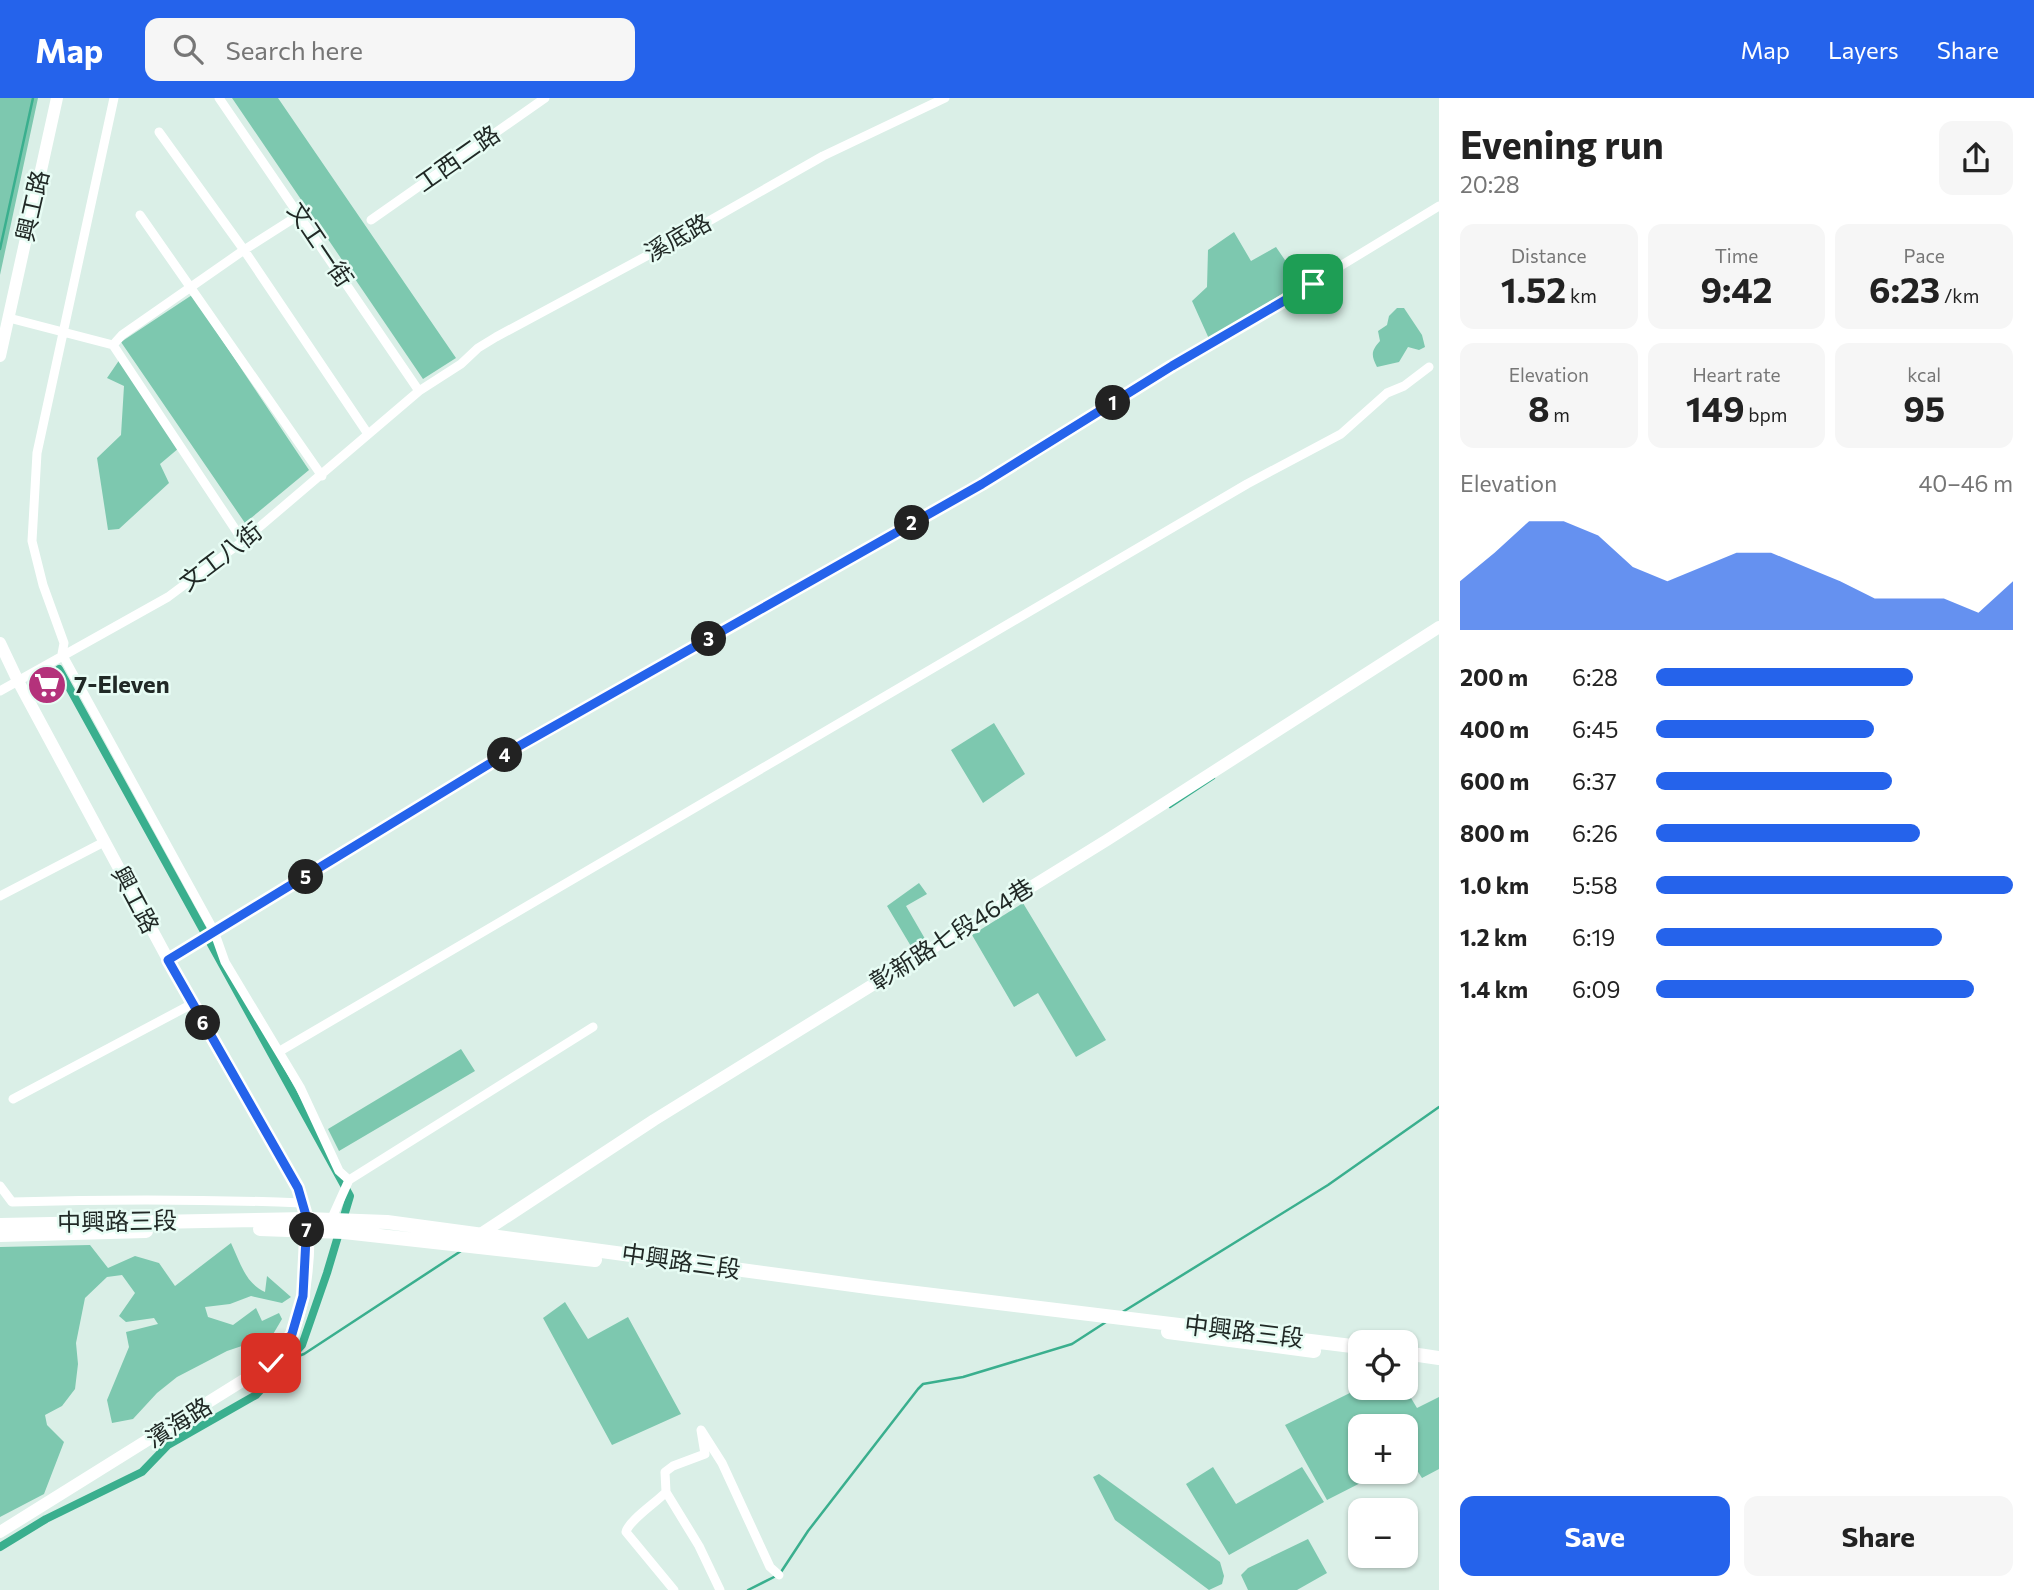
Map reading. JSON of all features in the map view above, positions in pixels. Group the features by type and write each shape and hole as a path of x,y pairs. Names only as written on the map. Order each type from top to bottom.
{"main road":[{"name":"中興路三段","path":"331,1220 466,1244 1348,1354"},
{"name":"中興路三段","path":"0,1235 307,1225 331,1220 387,1222 875,1288 1348,1346"},
{"name":"中興路三段","path":"0,1224 307,1225"},
{"path":"1418,1355 1439,1358"},
{"path":"1418,1364 1439,1367"}],"street":[{"name":"興工路","path":"0,356 57,98"},
{"path":"114,98 37,453 32,541 43,585 64,643 62,654 214,930 225,962 300,1087 347,1183"},
{"name":"文工一街","path":"219,98 419,391"},
{"name":"工西二路","path":"371,220 544,98"},
{"name":"溪底路","path":"419,391 461,364 478,348 543,310 667,245 822,156 945,98"},
{"path":"159,132 244,250 368,434"},
{"path":"168,960 512,750 982,484 1439,206"},
{"path":"140,215 193,287 322,476"},
{"path":"113,345 122,335 299,215"},
{"path":"9,318 113,345 243,541"},
{"path":"279,1051 1235,491 1341,434 1387,393 1404,386 1429,367"},
{"name":"文工八街","path":"0,691 168,597 243,541 419,391"},
{"name":"彰新路七段464巷","path":"466,1244 654,1120 1107,840 1439,627"},
{"name":"興工路","path":"0,643 192,1004 293,1179 307,1225"},
{"path":"0,896 104,842"},
{"path":"13,1099 192,1004"},
{"path":"331,1220 347,1183 593,1027"},
{"path":"0,1186 12,1202 125,1198 237,1199 302,1203"},
{"name":"濱海路","path":"0,1532 271,1363 292,1334 298,1318 303,1296 307,1225"},
{"path":"720,1590 699,1546 666,1492 665,1472 673,1466 705,1454 701,1430 722,1463 770,1567 779,1574"},
{"path":"666,1492 653,1507 628,1525 626,1531 674,1590"}],"green space":[{"path":"0,98 38,98 0,275"},
{"path":"232,98 278,98 456,358 423,379"},
{"path":"1234,232 1251,261 1276,247 1300,282 1210,341 1192,301 1207,287 1208,250"},
{"path":"192,295 309,470 245,523 121,342"},
{"path":"1397,308 1404,308 1422,335 1425,347 1419,350 1408,347 1399,362 1377,367 1373,353 1380,341 1378,331 1387,325 1389,316"},
{"path":"120,359 179,448 160,464 169,483 119,529 108,530 97,458 121,435 124,386 107,378"},
{"path":"994,723 1025,774 983,803 951,750"},
{"path":"919,883 927,894 906,906 928,944 915,953 887,906"},
{"path":"1023,903 1106,1040 1076,1057 1038,993 1014,1007 972,935"},
{"path":"461,1049 475,1071 339,1151 328,1129"},
{"path":"231,1243 244,1271 258,1288 265,1292 267,1276 291,1297 282,1303 251,1296 230,1304 205,1307 208,1317 233,1325 256,1308 262,1321 279,1313 282,1319 272,1336 227,1351 177,1377 157,1393 133,1419 112,1423 107,1400 129,1347 126,1332 158,1324 154,1318 126,1322 119,1316 135,1293 122,1275 107,1277 85,1298 76,1343 78,1364 75,1389 62,1406 45,1415 47,1425 64,1442 44,1494 0,1517 0,1247 90,1245 108,1268 135,1256 159,1263 175,1286"},
{"path":"565,1302 588,1339 628,1317 681,1414 612,1445 543,1318"},
{"path":"1348,1394 1348,1400 1412,1400 1417,1408 1439,1397 1439,1469 1422,1478 1418,1472 1418,1414 1348,1414 1348,1484 1358,1484 1327,1500 1285,1425"},
{"path":"1213,1467 1236,1504 1302,1467 1324,1502 1229,1555 1186,1484"},
{"path":"1099,1474 1220,1562 1224,1576 1222,1584 1209,1590 1115,1520 1093,1477"},
{"path":"1308,1539 1327,1573 1297,1590 1248,1590 1241,1575 1248,1568"}],"building":[{"name":"7-Eleven","path":"53,670 64,691 43,702 32,681"}],"waterway":[{"path":"0,249 33,98"},
{"path":"0,1547 46,1519 142,1472 168,1445 256,1395 302,1345 350,1196 59,669"},
{"path":"1170,807 1214,778"},
{"path":"1121,1313 1328,1185 1439,1107"},
{"path":"290,1359 304,1354 461,1251"},
{"path":"781,1572 808,1531 923,1384 963,1377 1072,1344 1106,1322"},
{"path":"748,1590 776,1576"}],"place":[{"name":"7-Eleven","path":"47,685"}],"route":[{"path":"271,1363 292,1334 298,1318 303,1296 307,1219 298,1188 168,960 512,750 982,484 1172,366 1233,333 1271,307 1313,284"}]}
